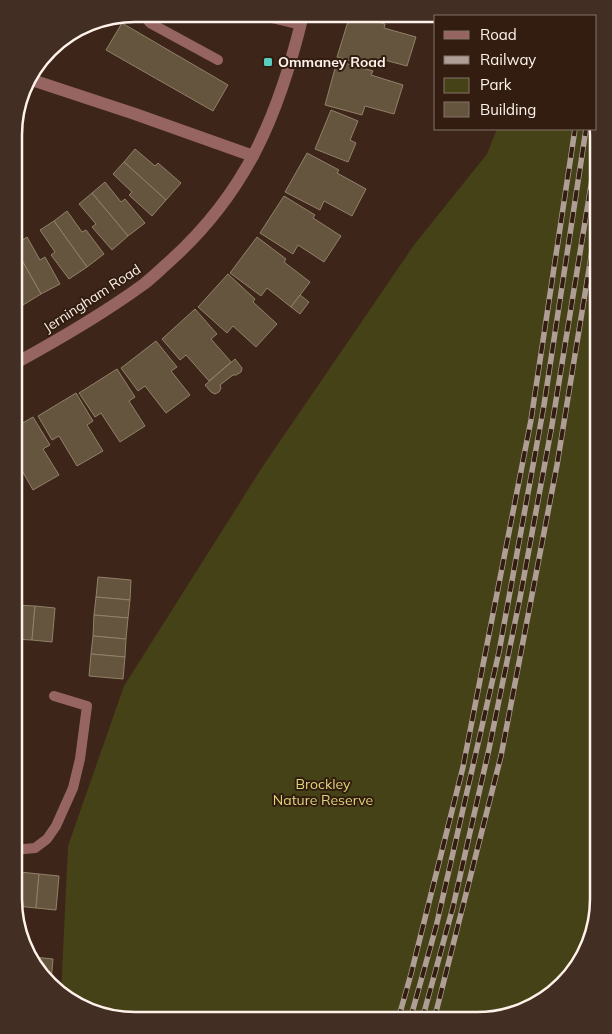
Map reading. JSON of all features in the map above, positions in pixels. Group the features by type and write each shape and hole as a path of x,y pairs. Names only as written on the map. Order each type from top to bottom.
{"street":[{"name":"Jerningham Road","path":"22,359 145,284 208,223 254,156 272,118 288,73 301,22"},
{"path":"37,82 254,156"}],"lane":[{"path":"149,22 218,60"},
{"path":"22,849 35,848 47,839 56,826 73,788 80,758 87,706 54,696"}],"green space":[{"name":"Brockley Nature Reserve","path":"497,130 590,130 589,906 581,941 566,967 545,988 519,1003 505,1008 484,1011 136,1012 121,1011 93,1003 79,996 62,983 68,846 124,686 263,466 414,245 487,154"}],"building":[{"path":"348,22 377,22 385,24 384,28 416,37 407,66 377,58 375,68 337,57"},
{"path":"122,23 228,85 213,111 106,50"},
{"path":"337,61 373,71 371,75 403,85 394,114 365,106 362,115 325,105"},
{"path":"331,110 358,121 350,140 356,143 348,162 315,149"},
{"path":"135,149 155,166 158,163 181,183 166,200 124,162"},
{"path":"307,153 339,170 337,173 366,189 352,216 324,201 320,210 285,192"},
{"path":"124,162 166,200 152,216 129,195 132,192 113,174"},
{"path":"105,182 121,202 125,199 145,223 128,236 92,193"},
{"path":"92,193 128,236 112,250 92,227 96,224 79,204"},
{"path":"284,196 315,215 313,218 341,236 324,262 298,245 293,254 260,233"},
{"path":"67,211 82,232 86,230 104,254 87,267 54,221"},
{"path":"54,221 87,267 69,279 51,255 55,252 40,230"},
{"path":"27,237 40,260 45,257 60,284 41,294 22,260 22,240"},
{"path":"257,237 286,259 284,262 310,282 291,307 267,288 261,296 230,273"},
{"path":"22,260 41,294 23,305 22,303"},
{"path":"228,274 255,299 253,302 277,324 256,347 233,326 227,333 198,307"},
{"path":"300,295 309,302 300,314 291,307"},
{"path":"195,309 217,334 211,339 231,362 209,381 186,355 180,360 162,339"},
{"path":"156,341 177,367 171,371 190,395 166,413 145,386 138,391 121,368"},
{"path":"235,359 242,368 241,372 233,375 220,385 219,392 215,394 211,392 205,385"},
{"path":"117,369 135,397 129,401 145,426 120,442 101,413 95,417 79,393"},
{"path":"76,393 93,421 87,425 103,451 77,466 59,436 52,440 38,416"},
{"path":"33,417 50,445 43,449 59,475 33,490 22,471 22,423"},
{"path":"98,577 131,580 130,600 96,597"},
{"path":"96,597 130,600 128,618 94,615"},
{"path":"22,605 35,606 32,640 22,639"},
{"path":"35,606 55,608 52,642 32,640"},
{"path":"94,615 128,618 126,639 93,636"},
{"path":"93,636 126,639 125,657 91,654"},
{"path":"91,654 125,657 123,679 89,676"},
{"path":"22,872 39,874 36,908 23,907"},
{"path":"39,874 59,876 56,910 36,908"},
{"path":"40,958 53,959 52,973"}],"railway":[{"path":"400,1012 463,767 531,420 575,130"},
{"path":"412,1012 436,927 499,652 544,405 586,130"},
{"path":"424,1012 453,907 489,749 520,598 552,425 590,192"},
{"path":"436,1012 501,756 557,465 590,264"}],"place":[{"name":"Ommaney Road","path":"268,62"}]}
